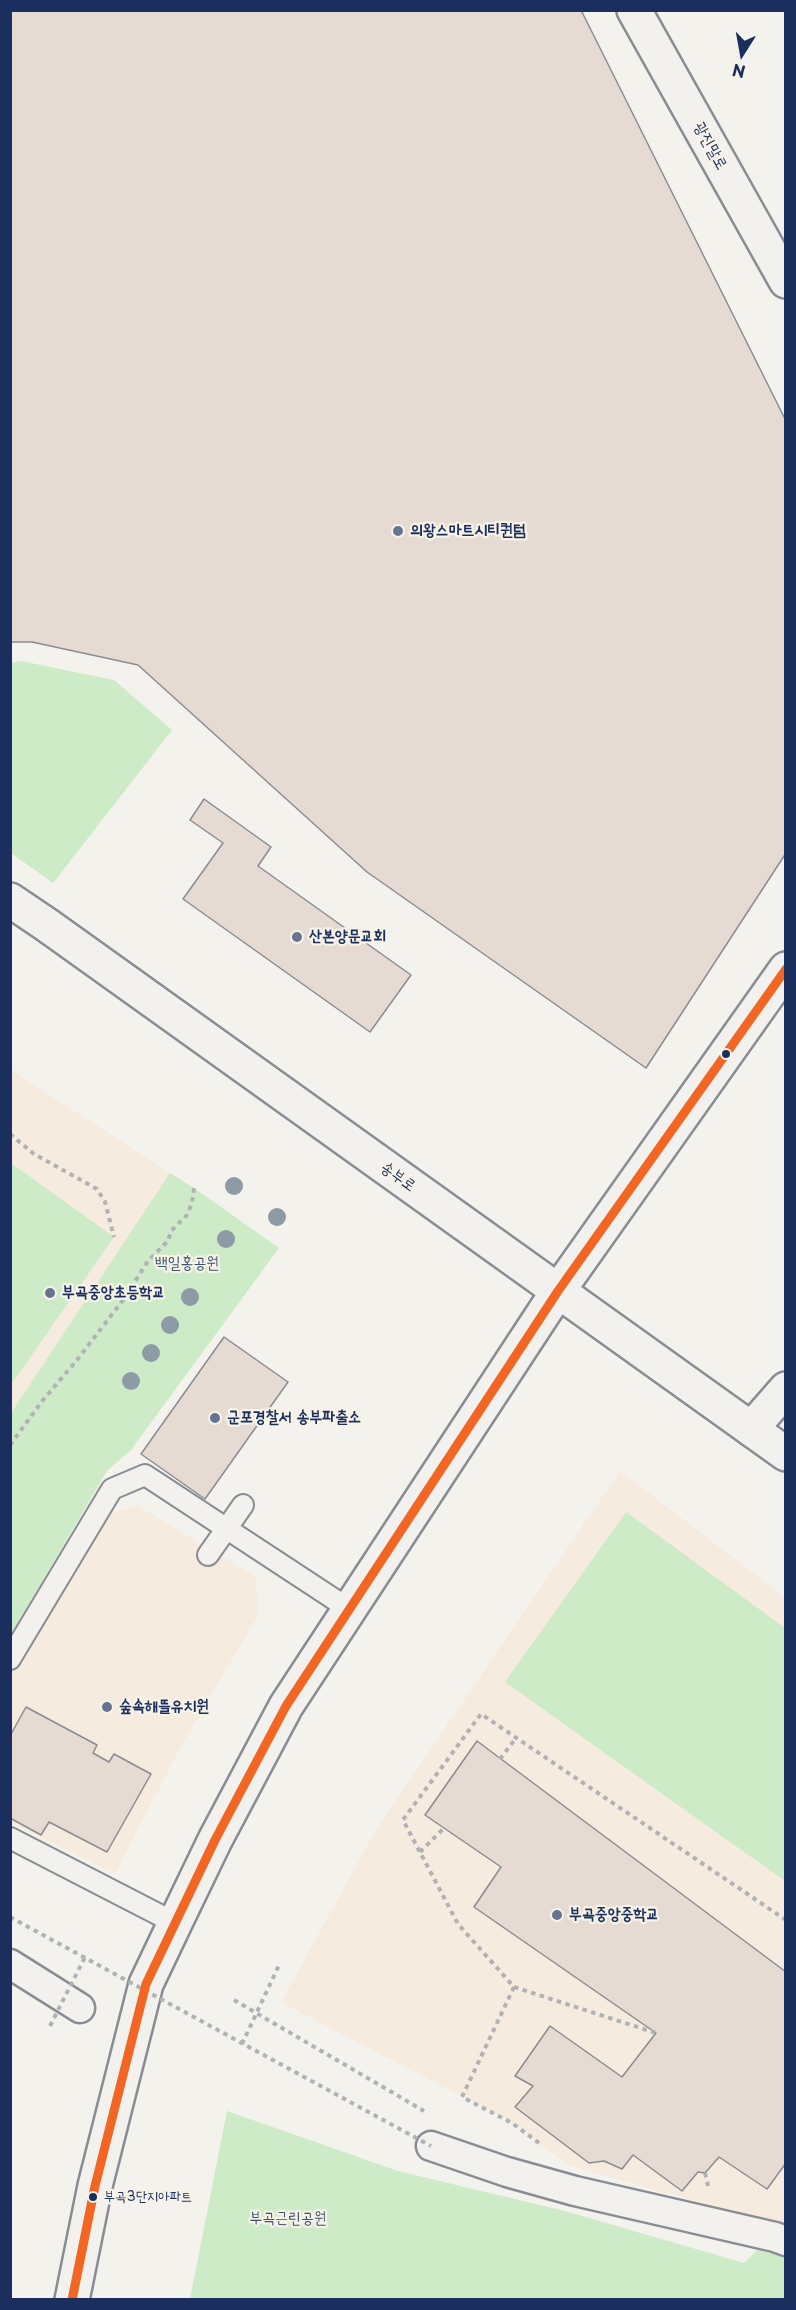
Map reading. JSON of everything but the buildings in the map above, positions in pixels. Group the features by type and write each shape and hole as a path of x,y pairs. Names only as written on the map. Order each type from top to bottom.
{"street":[{"name":"광진말로","path":"634,10 786,280"},
{"name":"송부로","path":"10,900 67,938 786,1454"},
{"path":"72,2300 95,2186 146,1984 215,1840 286,1706 558,1291 786,969"},
{"path":"751,1429 786,1389"},
{"path":"10,1964 80,2008"},
{"path":"431,2146 507,2172 575,2191 786,2241"}],"lane":[{"path":"10,1659 112,1489 145,1475 349,1609"},
{"path":"208,1555 243,1505"},
{"path":"10,1838 175,1923"}],"path":[{"path":"10,1134 34,1154 97,1189 105,1202 114,1237"},
{"path":"10,1445 123,1300 148,1261 168,1241 171,1231 187,1215 192,1203 194,1188"},
{"path":"656,2032 514,1987 458,1924 403,1820 481,1714 786,1920"},
{"path":"500,1759 516,1738"},
{"path":"420,1852 444,1827"},
{"path":"10,1917 431,2146"},
{"path":"50,2026 85,1957"},
{"path":"242,2044 280,1963"},
{"path":"514,1987 462,2097 512,2123 541,2144"},
{"path":"234,2000 424,2112"}],"shaded area":[{"name":"부곡중앙초등학교","path":"11,1070 170,1173 11,1413"},
{"name":"부곡중앙중학교","path":"620,1471 785,1597 785,2226 570,2166 512,2123 281,2002 377,1828"},
{"name":"숲속해뜰유치원","path":"138,1506 256,1577 258,1615 180,1748 115,1874 11,1823 11,1666 97,1516"}],"green space":[{"path":"21,661 114,680 172,730 53,883 11,853 11,663"},
{"path":"11,1163 114,1237 11,1385"},
{"name":"백일홍공원","path":"170,1173 279,1248 131,1450 107,1471 11,1634 11,1413"},
{"path":"626,1512 785,1628 785,1881 505,1682"},
{"name":"부곡근린공원","path":"227,2111 398,2171 565,2211 744,2263 757,2250 785,2256 785,2299 190,2299"}],"transit line":[{"path":"72,2300 95,2186 146,1984 215,1840 286,1706 558,1291 786,969"}],"place":[{"name":"의왕스마트시티퀀텀","path":"398,531"},
{"name":"산본양문교회","path":"297,937"},
{"name":"부곡중앙초등학교","path":"50,1293"},
{"name":"군포경찰서 송부파출소","path":"215,1418"},
{"name":"숲속해뜰유치원","path":"107,1707"},
{"name":"부곡중앙중학교","path":"557,1915"},
{"name":"부곡3단지아파트","path":"93,2197"}]}
